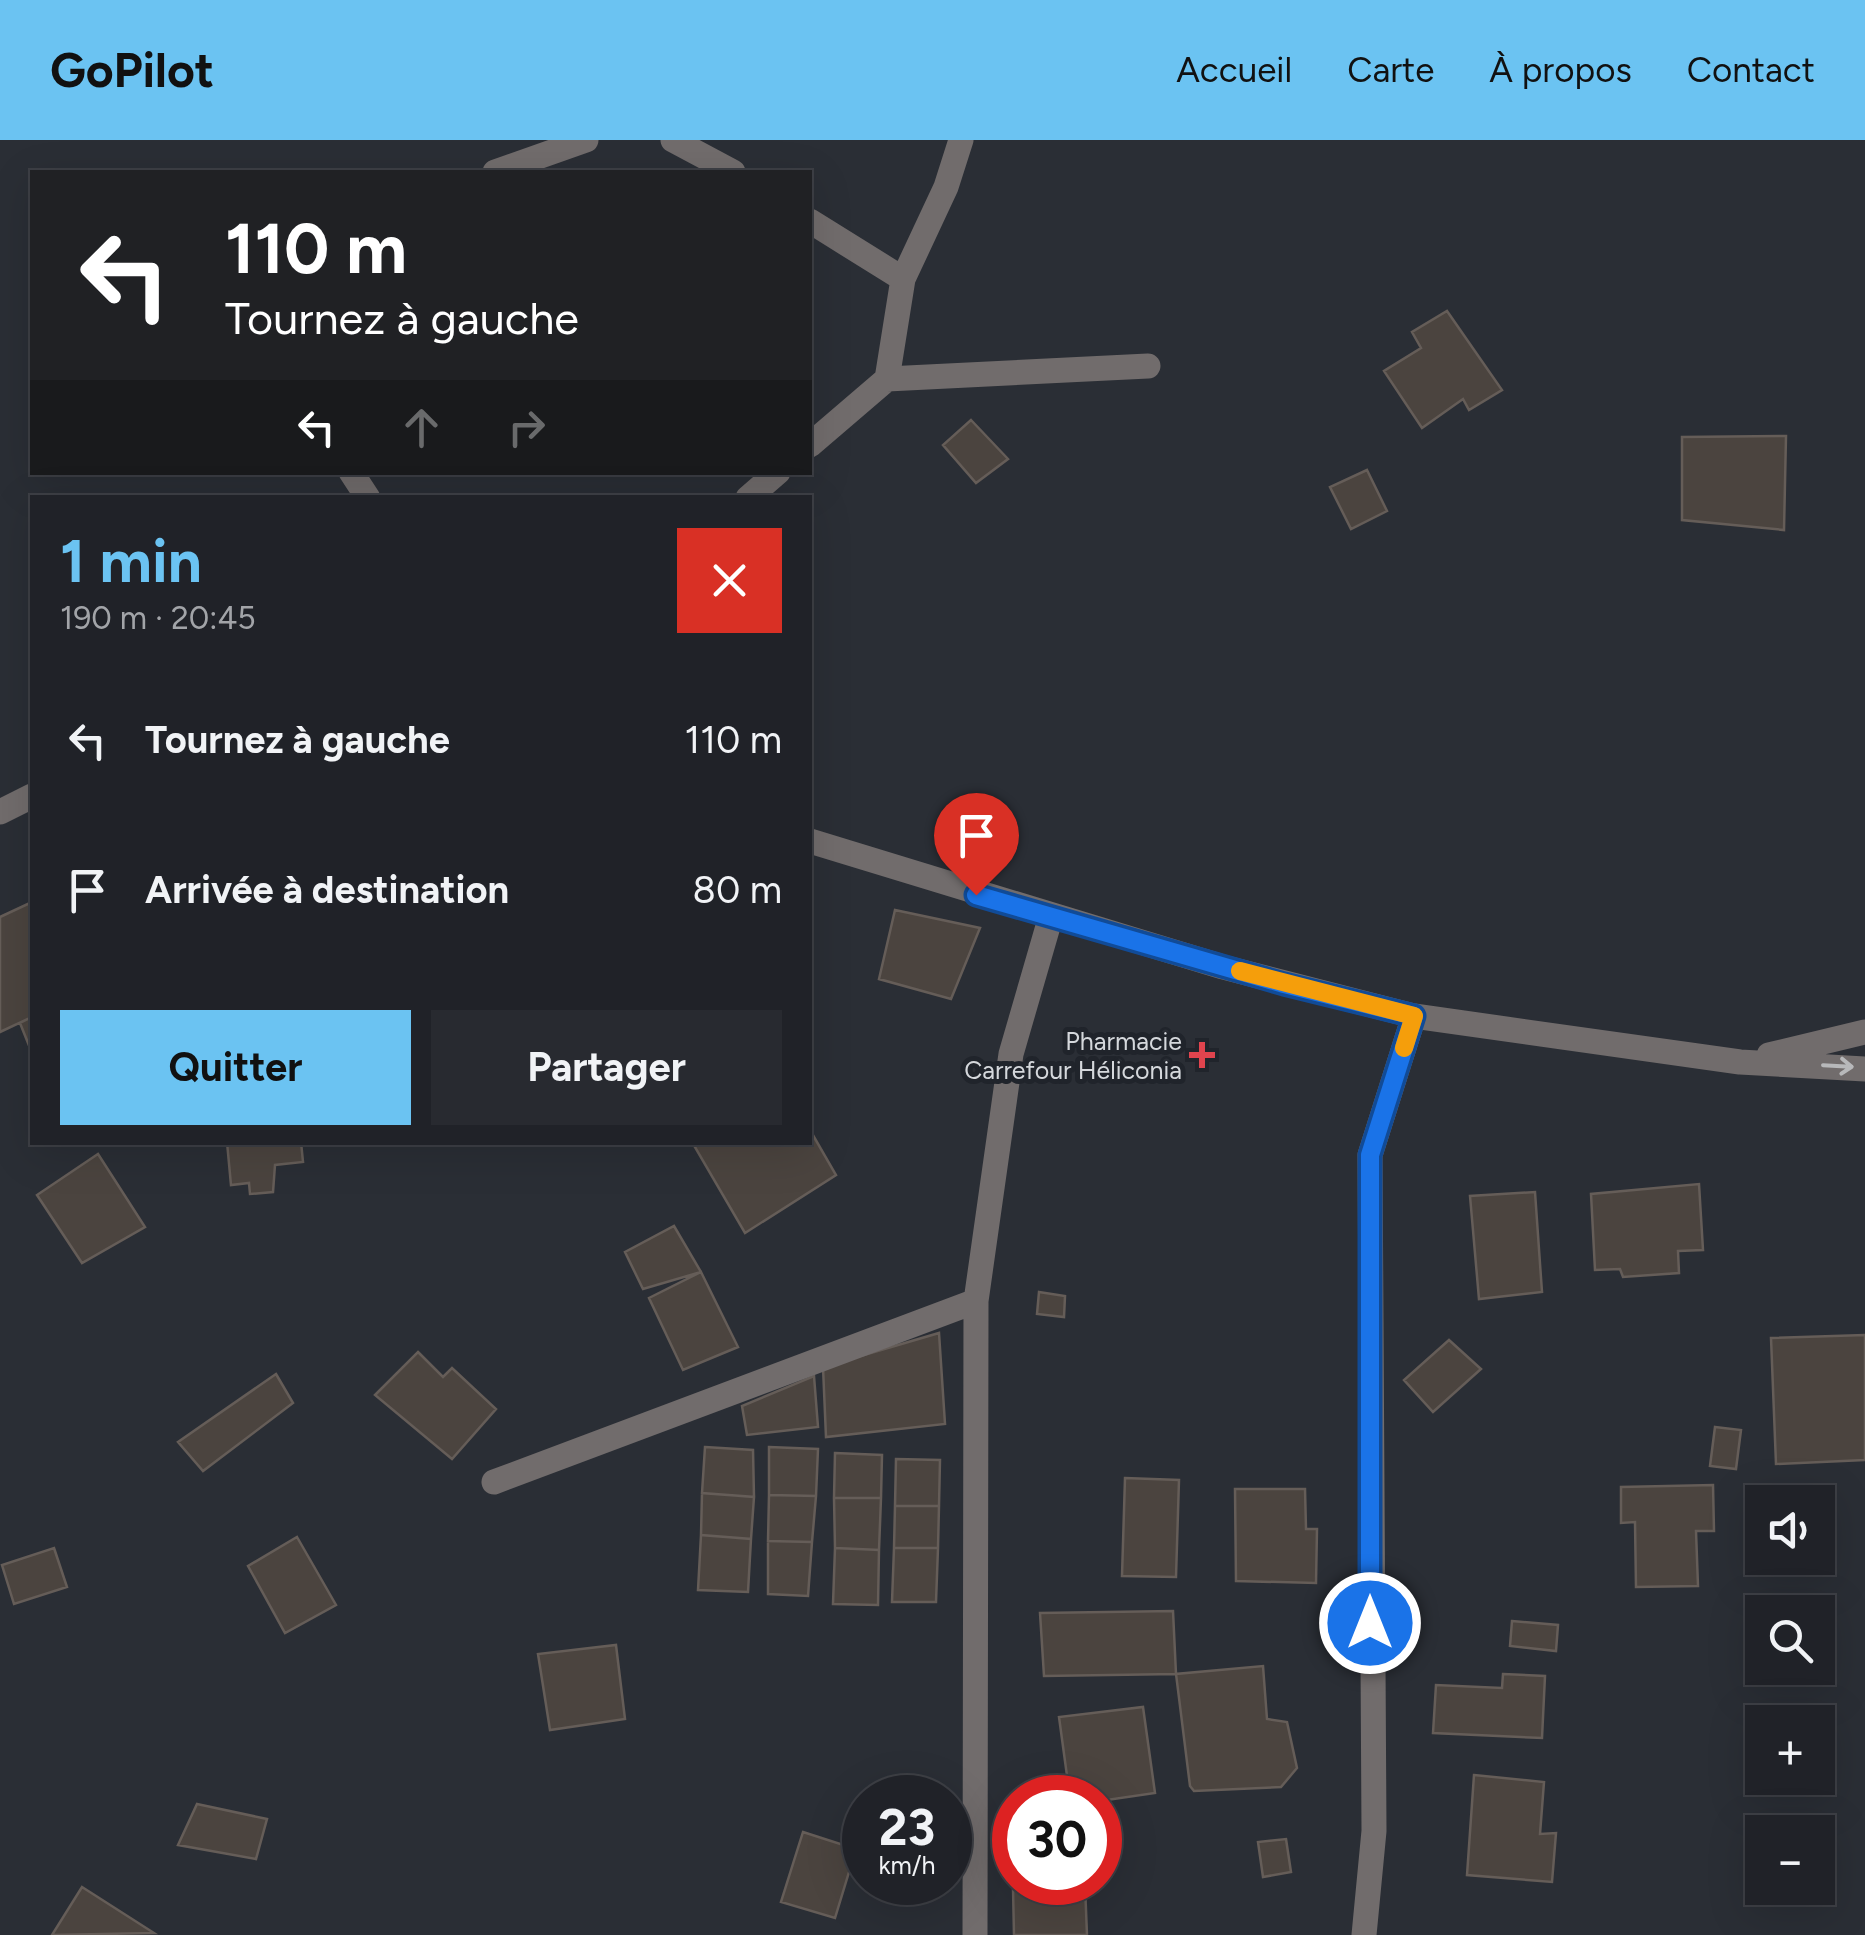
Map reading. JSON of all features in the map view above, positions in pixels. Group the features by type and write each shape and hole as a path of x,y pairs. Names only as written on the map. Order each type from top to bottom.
{"street":[{"path":"500,170 586,140"},
{"path":"673,140 728,170"},
{"path":"887,379 903,280 946,187 961,140"},
{"path":"812,222 903,280"},
{"path":"812,444 887,379 1148,366"},
{"path":"751,495 775,475"},
{"path":"0,812 30,797"},
{"path":"812,843 1051,916 1414,1016 1740,1062 1865,1069"},
{"path":"974,1935 976,1301 1011,1054 1051,916"},
{"path":"1364,1935 1374,1831 1370,1155 1414,1016"},
{"path":"1740,1062 1865,1032"},
{"path":"494,1482 976,1301"}],"building":[{"path":"1447,311 1502,390 1469,410 1463,399 1422,428 1384,371 1421,348 1412,332"},
{"path":"971,420 1008,459 976,483 943,445"},
{"path":"1786,436 1784,530 1682,520 1682,437"},
{"path":"1367,470 1387,511 1351,529 1330,487"},
{"path":"30,903 30,1018 0,1032 0,917"},
{"path":"895,910 980,928 951,999 879,979"},
{"path":"30,1018 30,1048 20,1023"},
{"path":"812,1133 836,1175 745,1233 694,1145 812,1145"},
{"path":"227,1145 301,1145 303,1162 275,1165 273,1192 250,1194 249,1183 231,1185"},
{"path":"98,1154 145,1227 82,1263 37,1195"},
{"path":"1699,1184 1703,1250 1678,1251 1679,1273 1623,1277 1620,1269 1595,1270 1591,1194"},
{"path":"1535,1192 1542,1292 1479,1299 1470,1196"},
{"path":"674,1226 701,1272 643,1289 625,1252"},
{"path":"701,1272 738,1347 683,1370 649,1298"},
{"path":"1039,1292 1065,1296 1064,1317 1037,1314"},
{"path":"939,1333 945,1424 826,1437 823,1367"},
{"path":"1865,1335 1865,1460 1776,1464 1771,1338"},
{"path":"1449,1340 1481,1369 1433,1412 1404,1380"},
{"path":"418,1352 443,1377 452,1368 496,1409 452,1459 375,1395"},
{"path":"276,1374 293,1403 203,1471 178,1442"},
{"path":"814,1376 818,1427 747,1435 742,1406"},
{"path":"1715,1427 1741,1430 1736,1469 1710,1466"},
{"path":"705,1447 753,1450 754,1497 702,1493"},
{"path":"769,1447 818,1449 816,1496 769,1495"},
{"path":"835,1453 882,1455 881,1498 834,1498"},
{"path":"896,1459 940,1460 939,1506 895,1506"},
{"path":"1125,1478 1179,1480 1176,1577 1122,1576"},
{"path":"1713,1485 1714,1531 1696,1531 1698,1586 1636,1587 1635,1522 1621,1523 1621,1487"},
{"path":"1235,1489 1305,1489 1306,1529 1317,1529 1316,1583 1236,1581"},
{"path":"702,1493 754,1497 751,1539 701,1535"},
{"path":"769,1495 816,1496 812,1542 768,1541"},
{"path":"834,1498 881,1498 879,1550 835,1548"},
{"path":"895,1506 939,1506 938,1548 894,1548"},
{"path":"701,1535 751,1539 748,1592 698,1590"},
{"path":"297,1537 336,1605 285,1633 248,1566"},
{"path":"768,1541 812,1542 808,1596 768,1594"},
{"path":"54,1548 67,1587 14,1604 2,1565"},
{"path":"835,1548 879,1550 878,1605 833,1604"},
{"path":"894,1548 938,1548 936,1602 892,1602"},
{"path":"1173,1611 1176,1674 1044,1676 1040,1613"},
{"path":"1512,1621 1558,1625 1556,1651 1510,1646"},
{"path":"616,1645 625,1719 550,1730 538,1654"},
{"path":"1263,1666 1267,1719 1287,1722 1297,1768 1281,1787 1194,1791 1190,1786 1176,1674"},
{"path":"1503,1674 1545,1676 1542,1738 1433,1733 1436,1685 1502,1688"},
{"path":"1143,1707 1155,1793 1122,1798 1122,1775 1067,1775 1059,1717"},
{"path":"1474,1775 1544,1782 1540,1834 1556,1833 1552,1882 1467,1875"},
{"path":"197,1804 267,1819 256,1859 178,1845"},
{"path":"803,1832 842,1845 842,1895 835,1918 781,1902"},
{"path":"1286,1839 1291,1872 1263,1877 1258,1842"},
{"path":"82,1887 154,1933 52,1935"},
{"path":"1013,1905 1086,1905 1087,1935 1014,1935"}],"slow traffic":[{"path":"1240,971 1414,1016 1404,1048"}],"place":[{"name":"Pharmacie Carrefour Héliconia","path":"1202,1055"}],"route":[{"path":"976,895 1284,984 1414,1016 1370,1155 1370,1623"}]}
